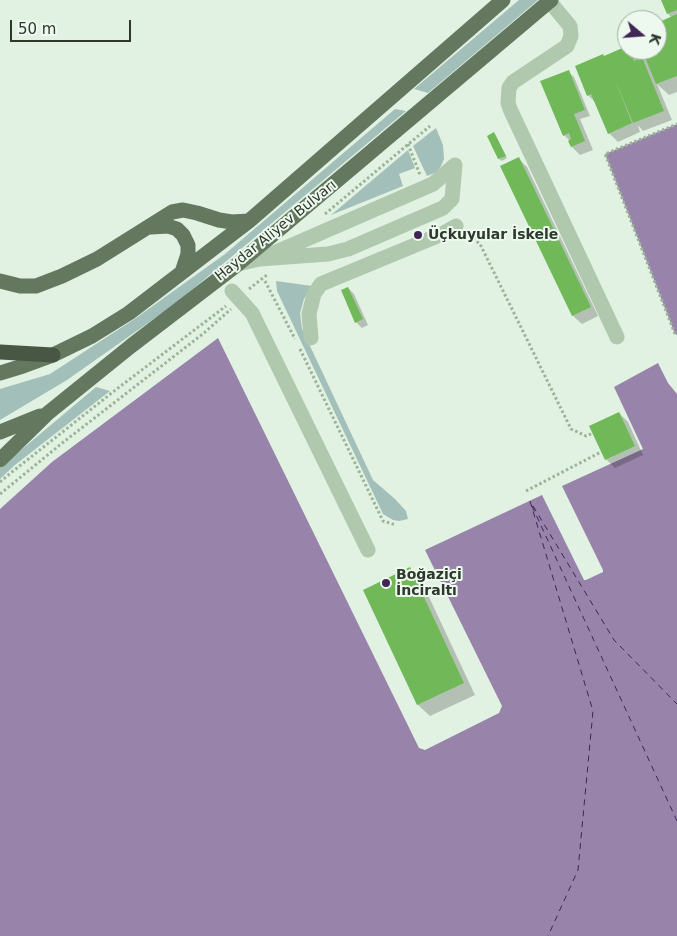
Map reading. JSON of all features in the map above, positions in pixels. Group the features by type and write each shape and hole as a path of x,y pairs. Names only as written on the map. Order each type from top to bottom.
{"highway":[{"path":"0,352 54,355"}],"main road":[{"name":"Haydar Aliyev Bulvarı","path":"0,373 54,355 92,336 129,313 249,221 503,0"},
{"name":"Haydar Aliyev Bulvarı","path":"0,460 48,413 138,340 238,264 550,1"},
{"path":"0,281 20,286 36,286 62,276 96,259 172,212 183,210 197,212 219,220 232,222 249,221"},
{"path":"149,227 168,226 177,229 183,235 188,245 188,254 182,272"},
{"path":"0,432 48,413"},
{"path":"0,445 48,413"}],"lane":[{"path":"550,1 570,26 571,36 567,46 513,82 510,88 508,103 617,337"},
{"path":"238,264 260,259 328,254 348,249 442,208 452,199 456,165 433,184 260,259"},
{"path":"311,338 309,314 314,294 321,284 436,237 456,226"},
{"path":"236,295 252,313 368,550"}],"path":[{"path":"676,334 605,154 677,124"},
{"path":"318,219 430,126"},
{"path":"408,144 420,175"},
{"path":"473,238 480,244 571,429 586,436 593,433"},
{"path":"266,281 383,520 396,525"},
{"path":"0,494 204,333 236,295"},
{"path":"0,482 218,312"},
{"path":"526,491 601,452"}],"shaded area":[{"path":"519,0 538,0 428,93 414,89"},
{"path":"395,109 406,111 175,304 67,380 0,420 0,389 50,374 136,318 225,254"},
{"path":"677,124 677,335 605,154"},
{"path":"436,128 443,145 444,159 437,172 427,176 413,146"},
{"path":"408,150 415,168 399,174 403,186 331,215"},
{"path":"276,281 312,286 304,299 300,313 302,329 373,480 406,511 408,519 393,520 383,514 277,291"},
{"path":"218,338 419,748 425,750 499,713 502,706 425,550 542,495 584,580 603,572 562,486 643,449 614,387 658,363 668,383 677,394 677,936 0,936 0,509 52,462"},
{"path":"96,387 110,391 15,465 0,479 0,468"}],"building":[{"path":"661,0 677,0 677,10 667,14 667,10"},
{"path":"677,14 677,76 656,84 646,60 667,60 667,18"},
{"path":"617,50 617,60 643,60 664,111 633,123 614,77 632,123 608,134 591,94 587,96 575,66 603,54 604,56"},
{"path":"569,70 585,110 574,114 585,141 571,147 568,141 571,139 569,133 563,136 540,81"},
{"path":"494,132 506,156 498,159 487,136"},
{"path":"519,157 591,307 572,316 500,166"},
{"path":"348,287 363,319 355,323 341,290"},
{"path":"619,412 635,446 605,460 589,426"},
{"path":"410,567 464,683 417,705 363,590"}],"ferry route":[{"path":"530,501 593,711 578,870 548,936"},
{"path":"532,506 677,821"},
{"path":"533,506 614,640 677,704"}],"place":[{"name":"Üçkuyular İskele","path":"418,235"},
{"name":"Boğaziçi İnciraltı","path":"386,583"}]}
